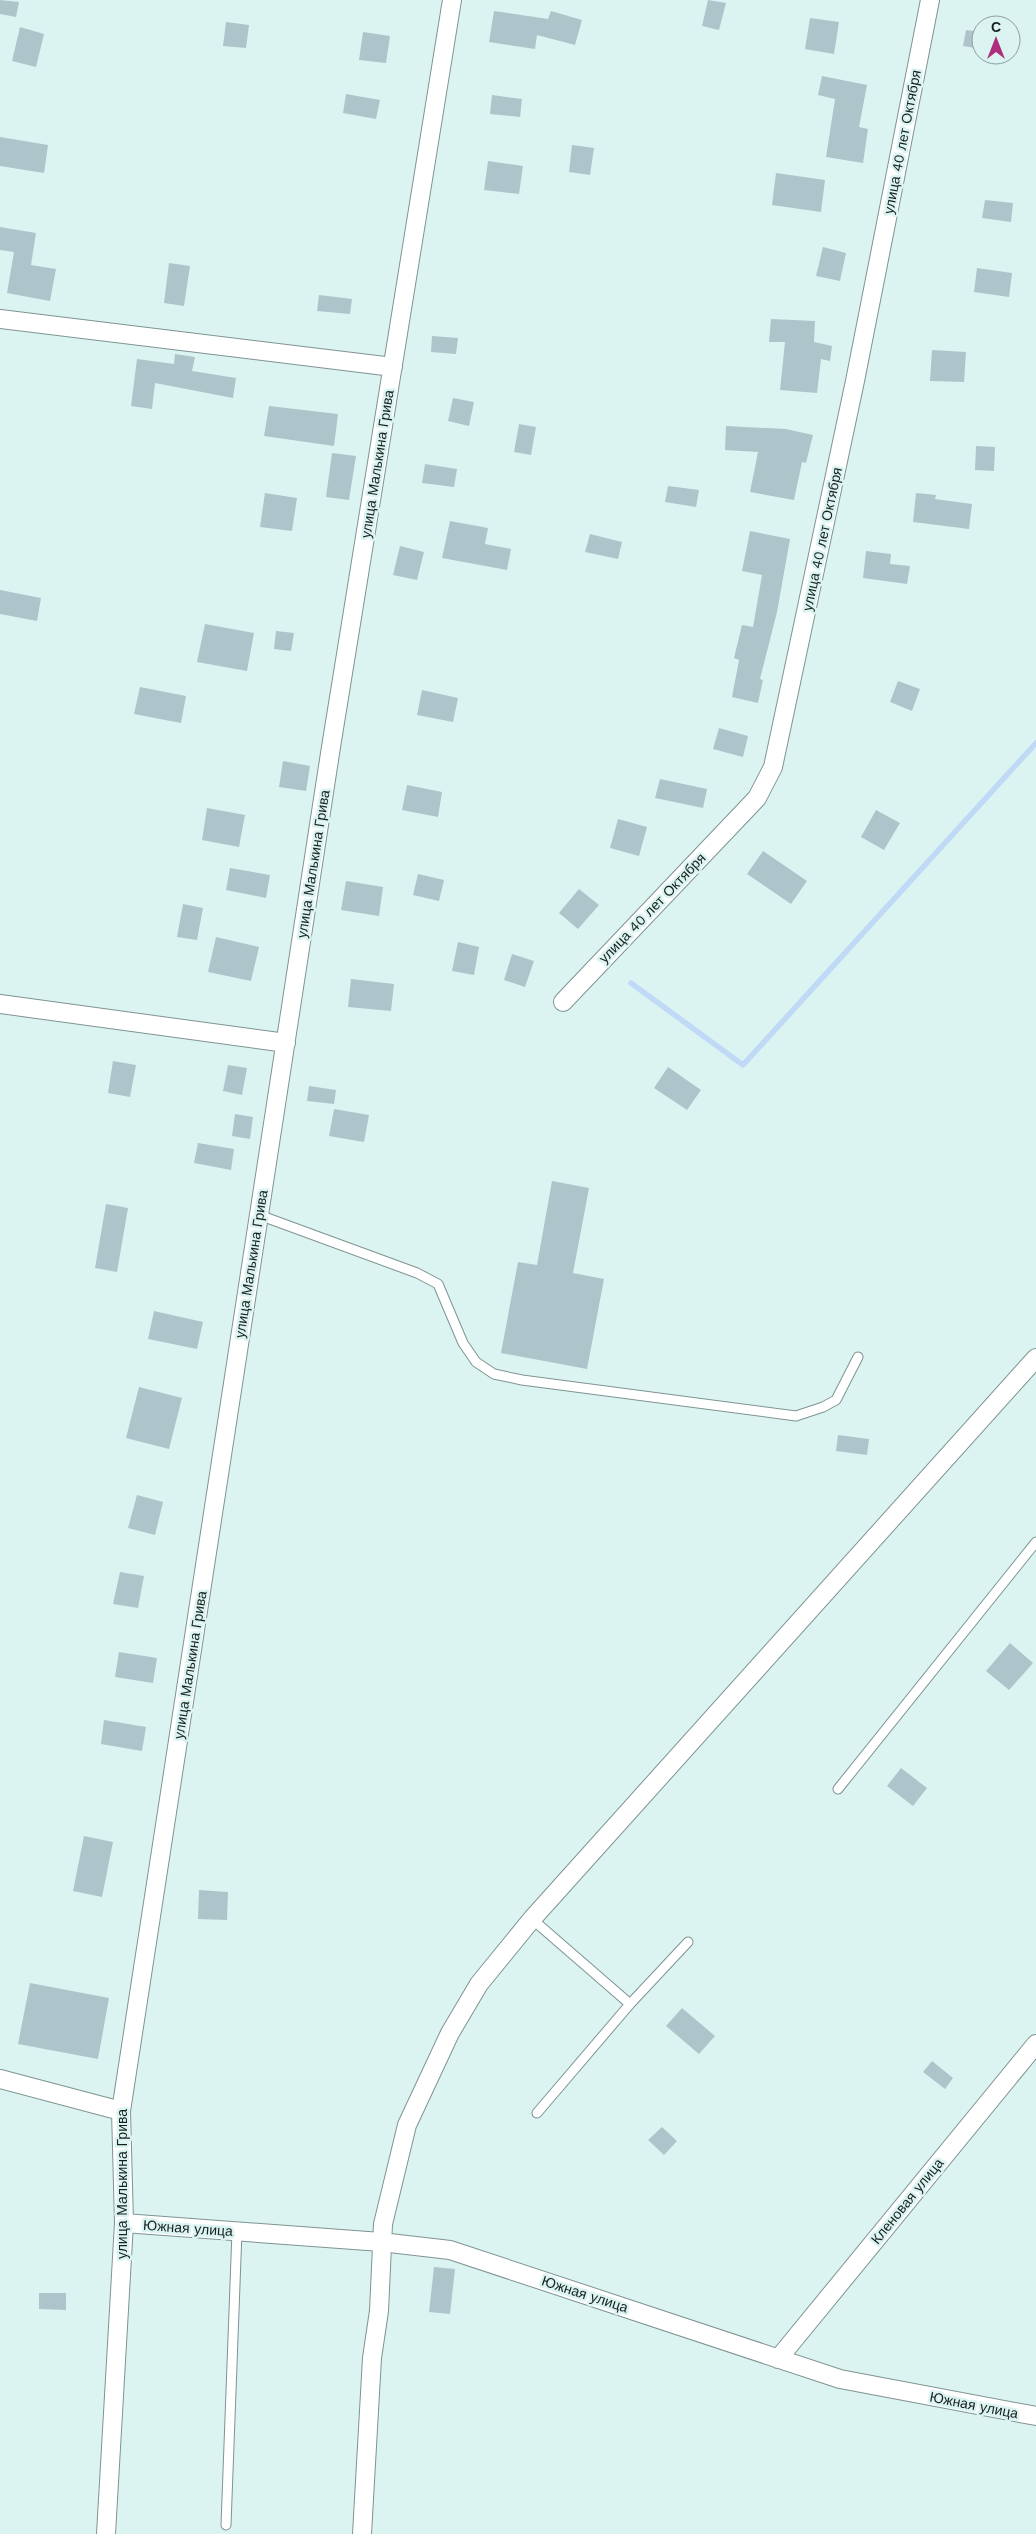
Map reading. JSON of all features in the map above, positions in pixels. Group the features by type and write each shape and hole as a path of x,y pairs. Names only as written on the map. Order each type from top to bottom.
{"street":[{"name":"улица Малькина Грива","path":"106,2534 124,2223 121,2112 259,1215 452,0"},
{"name":"улица 40 лет Октября","path":"563,1002 757,798 773,767 853,390 930,0"},
{"path":"0,319 393,367"},
{"path":"0,1004 286,1043"},
{"path":"362,2534 372,2358 379,2311 383,2224 407,2125 450,2033 480,1984 532,1919 1036,1358"},
{"name":"Кленовая улица","path":"778,2359 1036,2044"},
{"path":"0,2079 121,2112"},
{"name":"Южная улица","path":"124,2223 381,2242 450,2250 840,2379 1036,2416"}],"lane":[{"path":"259,1215 417,1273 438,1284 463,1343 476,1362 494,1374 522,1380 796,1416 823,1407 836,1400 858,1357"},
{"path":"838,1789 1036,1542"},
{"path":"532,1919 630,2004"},
{"path":"537,2113 630,2004 688,1942"},
{"path":"226,2526 237,2231"}],"building":[{"path":"0,0 19,2 16,17 0,14"},
{"path":"708,0 726,3 719,30 702,26"},
{"path":"494,11 548,19 551,11 582,20 575,45 537,35 535,49 489,42"},
{"path":"810,18 839,22 834,54 805,49"},
{"path":"226,22 249,25 246,48 223,46"},
{"path":"20,27 44,34 36,67 12,61"},
{"path":"966,30 971,31 971,47 963,46"},
{"path":"363,32 390,36 386,63 359,60"},
{"path":"822,76 867,85 859,127 868,129 863,163 826,157 835,99 818,95"},
{"path":"346,94 380,100 376,119 343,113"},
{"path":"492,95 522,99 520,117 490,114"},
{"path":"0,137 48,145 44,173 0,166"},
{"path":"572,145 594,148 590,175 569,172"},
{"path":"488,161 523,166 519,194 484,190"},
{"path":"776,173 825,180 821,212 772,205"},
{"path":"985,200 1013,203 1011,222 982,218"},
{"path":"0,227 36,233 31,265 56,269 50,301 7,293 14,252 0,250"},
{"path":"823,247 846,253 840,281 816,276"},
{"path":"169,263 190,266 184,306 164,303"},
{"path":"977,268 1012,273 1009,297 974,292"},
{"path":"319,295 352,299 350,314 317,311"},
{"path":"771,319 815,321 814,342 832,346 830,361 821,359 817,393 780,390 785,342 769,342"},
{"path":"432,336 458,338 456,354 431,352"},
{"path":"932,350 966,352 964,382 930,381"},
{"path":"175,354 195,357 192,371 236,378 233,398 155,383 152,409 131,406 137,359 174,364"},
{"path":"453,398 474,402 469,426 448,421"},
{"path":"269,406 338,414 334,446 264,436"},
{"path":"519,424 536,427 531,455 514,452"},
{"path":"726,426 786,429 813,435 806,463 802,462 794,500 750,492 758,452 725,450"},
{"path":"976,446 995,447 994,471 975,470"},
{"path":"332,453 356,456 349,500 326,497"},
{"path":"425,464 457,469 454,487 422,483"},
{"path":"668,486 699,490 696,507 665,502"},
{"path":"265,493 297,498 292,531 260,527"},
{"path":"916,493 936,495 935,499 972,504 969,529 913,522"},
{"path":"450,521 488,528 485,544 511,549 507,570 442,558"},
{"path":"750,531 790,539 777,612 760,679 763,680 758,703 732,697 739,660 734,658 742,625 753,627 762,575 742,571"},
{"path":"590,534 622,542 618,559 585,552"},
{"path":"400,546 424,552 417,580 393,575"},
{"path":"866,551 891,554 890,564 910,566 907,584 863,578"},
{"path":"0,590 41,598 37,621 0,614"},
{"path":"205,624 254,633 247,671 197,662"},
{"path":"276,631 294,633 291,651 274,649"},
{"path":"898,681 920,689 912,711 890,702"},
{"path":"140,687 186,696 181,723 134,714"},
{"path":"422,690 458,698 453,722 417,715"},
{"path":"719,728 748,736 743,757 713,749"},
{"path":"283,761 310,766 306,791 279,787"},
{"path":"660,779 707,789 703,808 655,798"},
{"path":"407,785 442,792 438,817 402,810"},
{"path":"207,808 245,815 239,847 202,840"},
{"path":"876,810 900,823 884,850 861,837"},
{"path":"618,819 647,827 639,856 610,848"},
{"path":"763,851 807,881 791,904 747,874"},
{"path":"230,868 270,875 266,898 226,890"},
{"path":"418,874 444,880 439,901 413,895"},
{"path":"346,881 383,887 379,916 341,910"},
{"path":"579,889 599,905 578,929 559,913"},
{"path":"183,904 203,908 197,940 177,937"},
{"path":"216,937 259,947 251,981 208,972"},
{"path":"458,942 479,947 474,975 452,971"},
{"path":"512,954 534,961 525,987 504,980"},
{"path":"351,979 394,984 391,1011 348,1007"},
{"path":"113,1061 136,1065 130,1097 108,1093"},
{"path":"228,1065 247,1068 242,1095 223,1091"},
{"path":"668,1067 701,1090 687,1110 654,1088"},
{"path":"309,1086 336,1090 334,1104 307,1101"},
{"path":"334,1109 369,1115 364,1142 329,1136"},
{"path":"235,1114 253,1117 250,1139 232,1136"},
{"path":"198,1143 234,1149 231,1170 194,1163"},
{"path":"552,1181 589,1188 573,1273 604,1279 587,1369 501,1353 518,1262 537,1265"},
{"path":"106,1204 128,1208 117,1272 95,1268"},
{"path":"154,1311 203,1322 197,1349 148,1339"},
{"path":"139,1387 182,1398 169,1449 126,1438"},
{"path":"838,1435 869,1439 867,1455 836,1451"},
{"path":"137,1495 163,1502 155,1535 128,1528"},
{"path":"120,1572 144,1576 138,1608 113,1604"},
{"path":"1010,1643 1033,1663 1009,1690 986,1671"},
{"path":"119,1652 157,1658 153,1683 115,1677"},
{"path":"104,1720 146,1727 142,1751 101,1744"},
{"path":"901,1768 927,1788 913,1806 887,1786"},
{"path":"84,1836 113,1842 102,1897 73,1891"},
{"path":"199,1890 228,1892 227,1920 198,1919"},
{"path":"30,1983 109,1998 98,2059 18,2044"},
{"path":"682,2008 715,2036 699,2054 666,2026"},
{"path":"932,2061 953,2078 945,2089 923,2072"},
{"path":"662,2127 677,2141 664,2155 648,2140"},
{"path":"434,2267 455,2269 450,2314 429,2312"},
{"path":"39,2293 66,2293 66,2310 39,2309"}],"waterway":[{"path":"631,983 743,1065 1036,743"}]}
